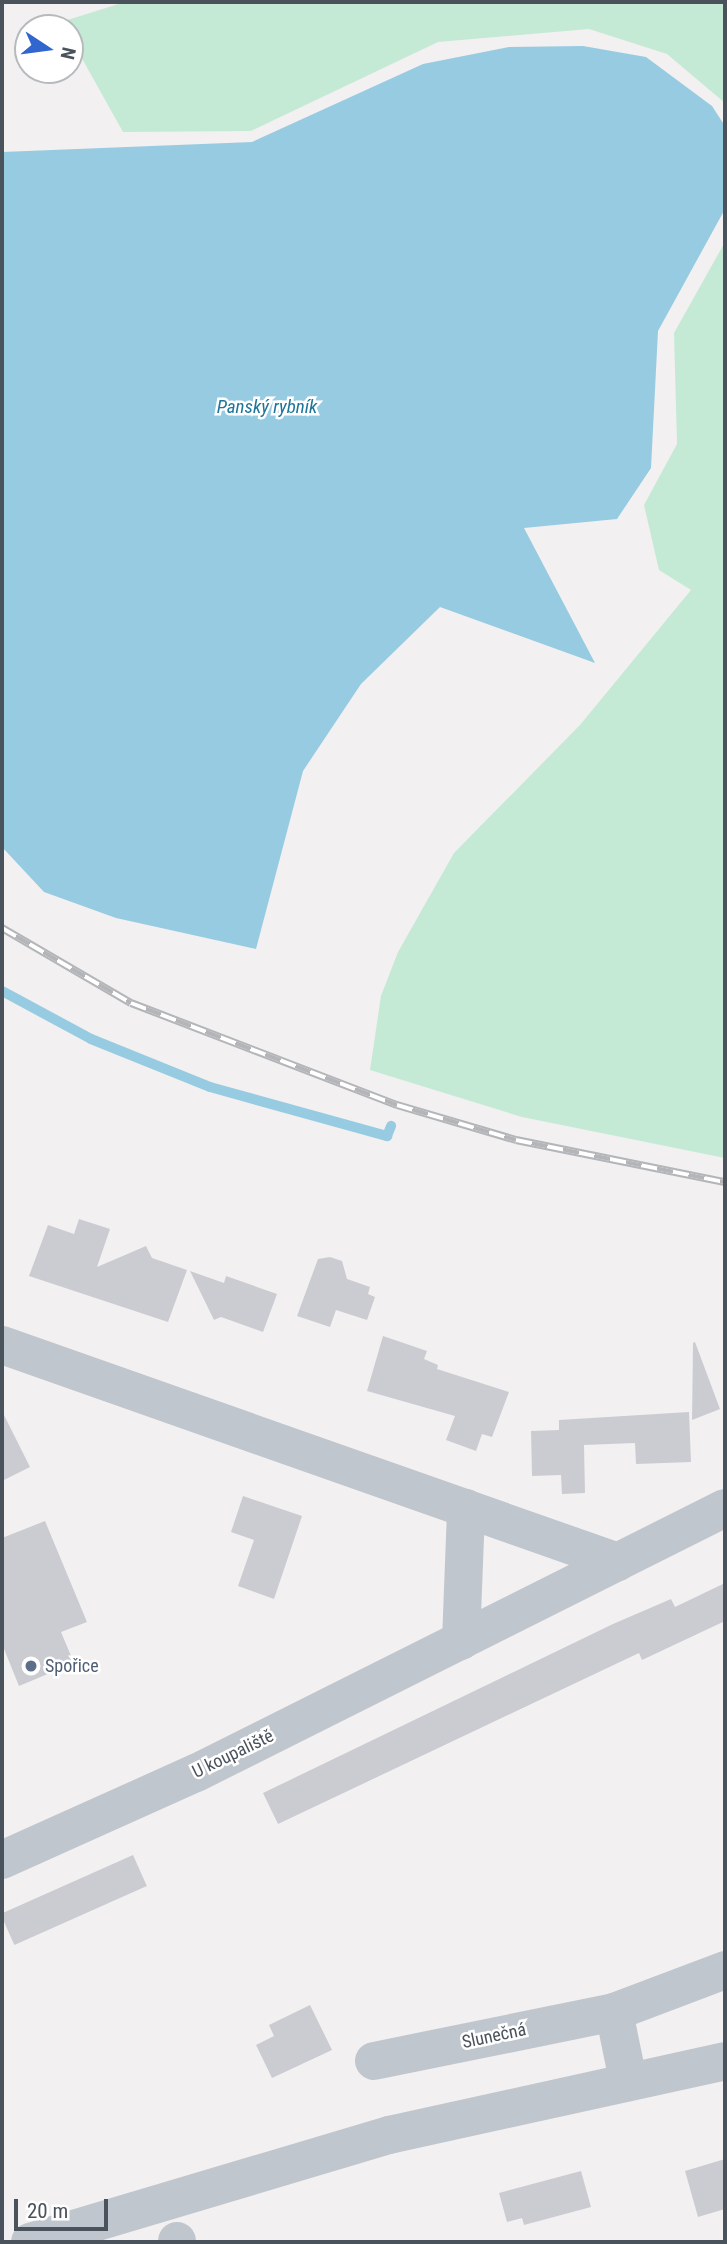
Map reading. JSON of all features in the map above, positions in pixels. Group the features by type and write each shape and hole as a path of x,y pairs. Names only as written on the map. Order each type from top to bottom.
{"street":[{"path":"2,1345 618,1562"},
{"path":"461,1641 466,1508"},
{"name":"U koupaliště","path":"2,1860 196,1773 725,1508"},
{"name":"Slunečná","path":"374,2061 614,2012 725,1970"},
{"path":"614,2012 628,2080"},
{"path":"30,2242 389,2135 628,2080 725,2061"}],"green space":[{"path":"125,2 725,2 725,103 667,54 589,29 438,42 251,131 123,132 84,62 84,15"},
{"path":"725,242 725,1158 522,1117 370,1070 381,996 398,952 454,853 580,725 691,590 659,570 644,505 677,444 674,333"}],"water":[{"name":"Panský rybník","path":"583,46 646,57 712,106 725,126 725,209 658,331 651,468 617,519 524,528 595,663 440,607 361,684 303,771 256,949 116,918 44,892 2,847 2,152 252,142 423,64 509,47"}],"building":[{"path":"79,1219 110,1229 97,1267 146,1246 152,1258 187,1270 168,1322 29,1276 48,1225 74,1234"},
{"path":"330,1257 342,1261 347,1279 370,1287 368,1294 375,1297 367,1320 336,1310 330,1327 297,1316 318,1259"},
{"path":"190,1271 224,1283 226,1276 277,1294 263,1332 221,1317 214,1320"},
{"path":"383,1336 427,1351 424,1359 438,1365 437,1369 509,1392 492,1437 482,1434 476,1451 446,1440 455,1416 367,1391"},
{"path":"695,1342 720,1409 692,1420 693,1343"},
{"path":"2,1411 30,1467 2,1481"},
{"path":"689,1412 691,1462 636,1464 635,1443 584,1445 585,1493 562,1494 561,1475 532,1476 531,1431 559,1430 559,1420"},
{"path":"243,1496 302,1516 274,1599 238,1586 254,1540 231,1532"},
{"path":"45,1521 87,1622 61,1632 74,1663 19,1686 2,1644 2,1538"},
{"path":"725,1583 725,1621 642,1660 639,1653 278,1824 263,1793 613,1624 671,1599 675,1607"},
{"path":"133,1855 147,1886 14,1945 2,1913"},
{"path":"310,2005 332,2050 272,2078 256,2045 274,2036 269,2025"},
{"path":"725,2159 725,2209 698,2217 685,2171"},
{"path":"581,2171 591,2207 524,2225 522,2218 507,2222 499,2193"}],"waterway":[{"path":"2,991 91,1039 210,1087 387,1136 391,1126"}],"railway":[{"path":"2,928 131,1003 397,1105 516,1140 725,1182"}],"place":[{"name":"Spořice","path":"31,1666"}]}
